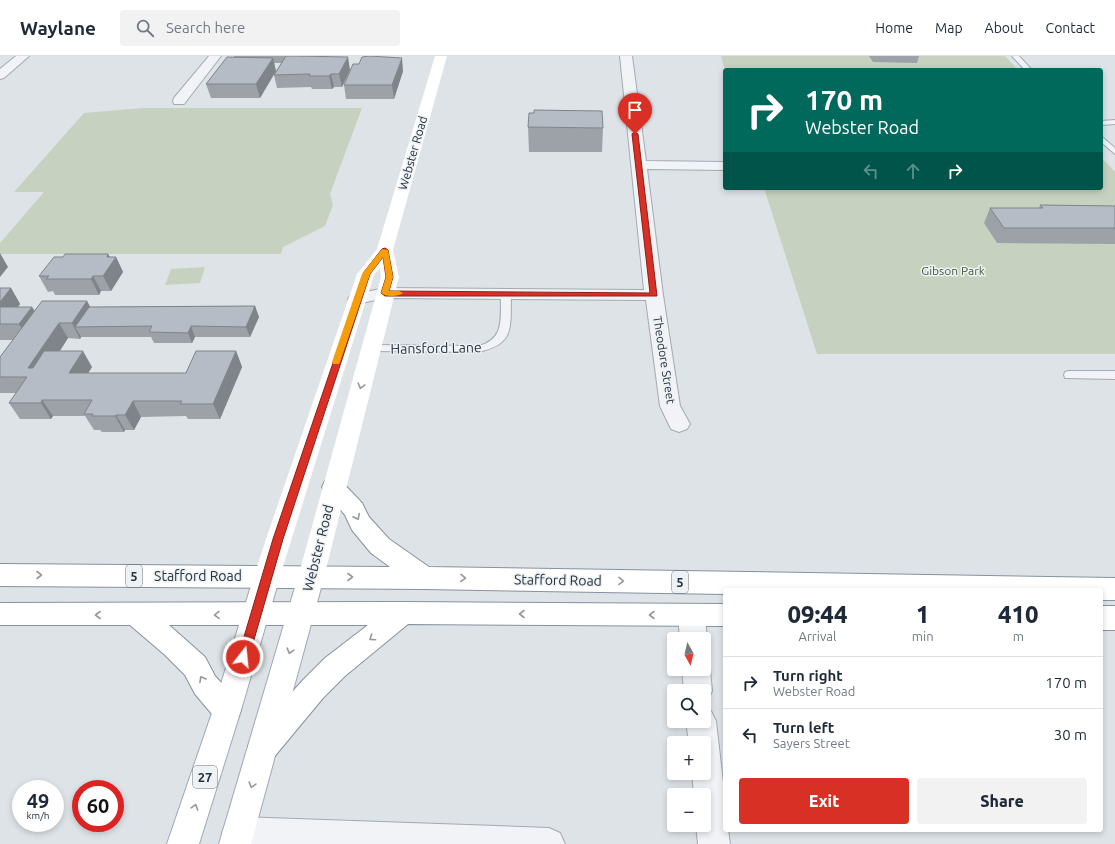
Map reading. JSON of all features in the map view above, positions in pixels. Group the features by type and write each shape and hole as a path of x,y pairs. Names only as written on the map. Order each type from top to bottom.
{"main road":[{"name":"Webster Road","path":"183,844 227,710 278,539 357,299 366,274 385,250 441,56"},
{"name":"Webster Road","path":"236,839 311,577 333,487 390,277 385,250"},
{"path":"333,487 354,510 360,523 380,546 424,578"},
{"name":"Stafford Road","path":"0,575 267,576 1052,588"},
{"name":"Stafford Road","path":"1103,589 1115,589"},
{"path":"263,747 313,689 335,667 402,613"},
{"path":"0,614 137,615 402,613 692,627 723,616"},
{"path":"137,615 175,646 195,666 205,685 227,710"},
{"path":"1103,618 1115,618"}],"street":[{"path":"0,75 23,56"},
{"path":"179,101 215,56"},
{"name":"Theodore Street","path":"626,56 654,295 670,406 678,424"},
{"path":"639,165 723,166"},
{"path":"357,299 385,293 654,295"},
{"path":"708,780 714,844"},
{"path":"236,839 549,844"}],"lane":[{"path":"1015,56 1027,68"},
{"path":"1103,123 1115,122"},
{"path":"1103,140 1115,152"},
{"name":"Hansford Lane","path":"371,348 478,349 493,346 499,342 503,335 506,294"},
{"path":"1068,375 1115,375"}],"green space":[{"path":"721,56 1005,56 1016,68 724,68"},
{"path":"143,108 362,108 330,194 333,205 325,226 283,247 281,254 0,254 0,243 44,192 14,192 84,113"},
{"name":"Gibson Park","path":"1103,159 1115,172 1115,354 817,354 765,190 1103,190"},
{"path":"205,267 200,283 165,285 171,269"}],"building":[{"path":"286,56 348,57 339,74 331,74 329,76 309,76 310,74 274,75"},
{"path":"227,57 273,58 256,84 206,84"},
{"path":"362,57 402,58 392,85 344,85 353,64 359,64"},
{"path":"534,110 602,111 603,128 528,127 529,113 534,113"},
{"path":"1040,205 1115,206 1115,228 1004,228 990,208 1043,208"},
{"path":"65,254 108,254 107,257 116,257 103,276 93,276 91,279 46,279 49,276 39,276 54,257 63,257"},
{"path":"0,288 11,288 0,302"},
{"path":"42,301 87,301 72,323 59,323 28,368 33,368 44,351 83,351 69,373 186,373 196,351 236,351 213,404 180,404 182,401 133,401 125,415 92,416 93,414 84,414 92,400 42,400 41,403 9,403 27,377 0,377 0,357"},
{"path":"255,306 246,327 191,326 188,333 149,332 152,326 75,327 89,307"},
{"path":"0,307 32,307 19,324 0,324"}],"slow traffic":[{"path":"336,362 366,274 385,250 390,277 385,293 399,293"}],"route":[{"path":"243,657 278,539 366,274 385,250 390,277 385,293 654,295 635,134"}]}
